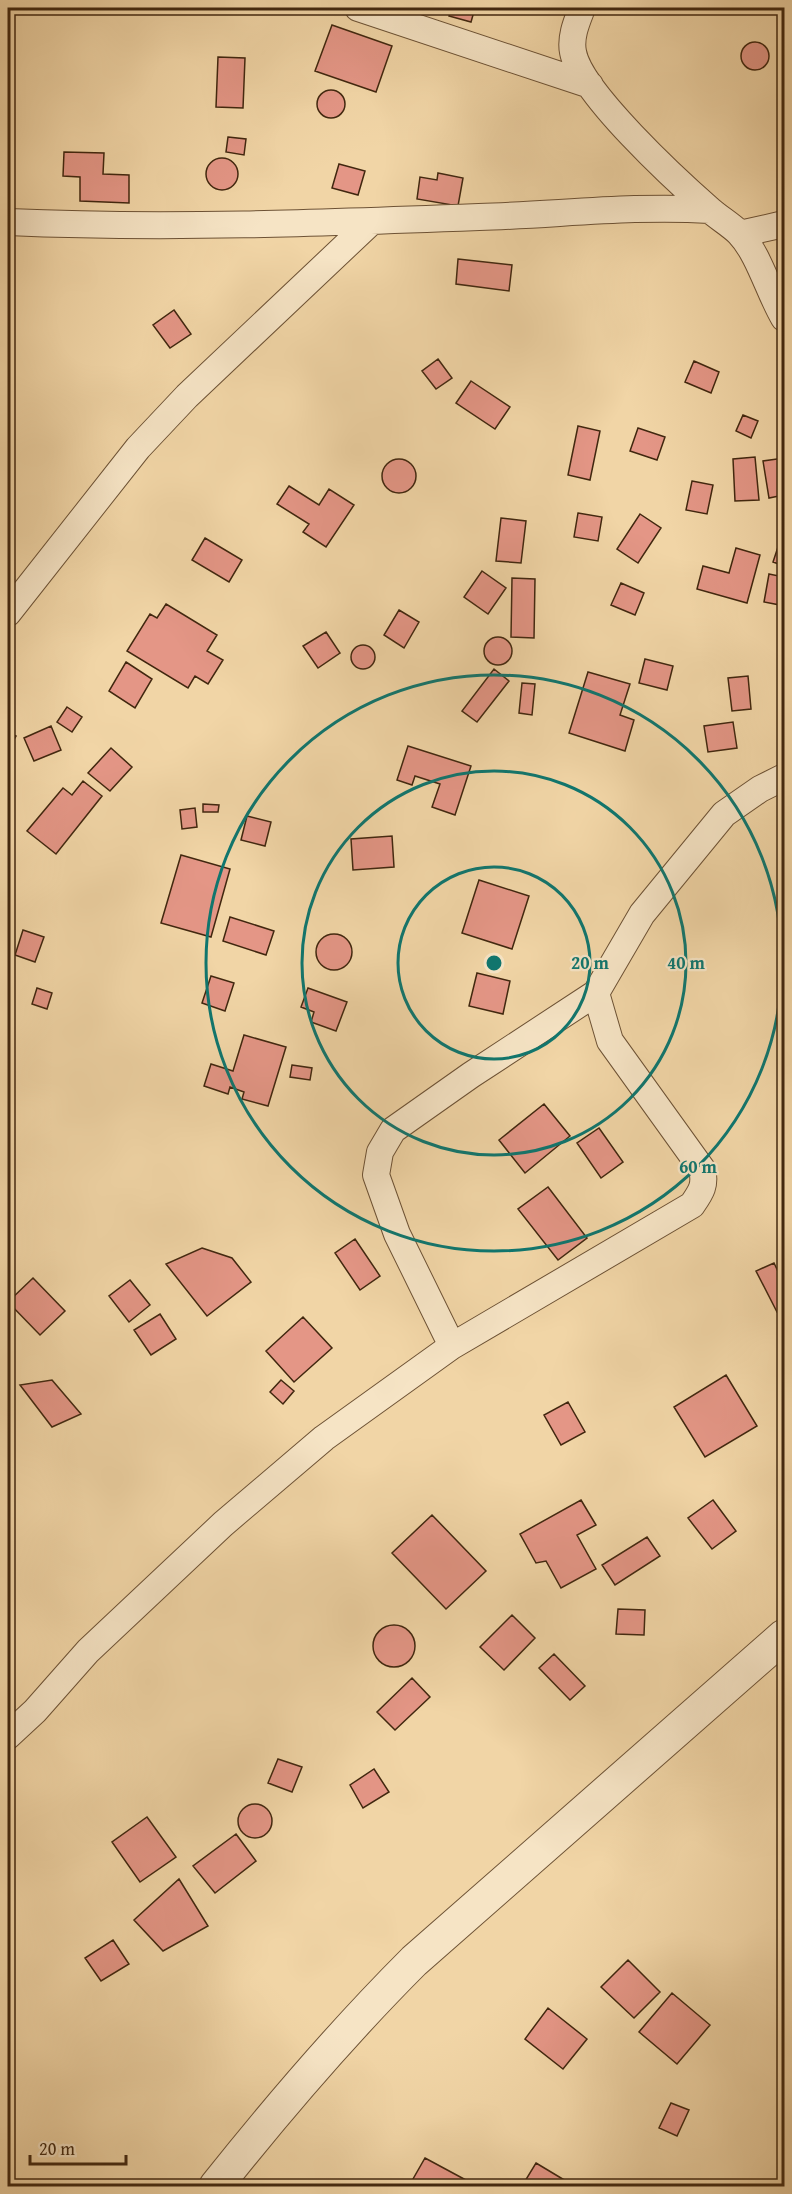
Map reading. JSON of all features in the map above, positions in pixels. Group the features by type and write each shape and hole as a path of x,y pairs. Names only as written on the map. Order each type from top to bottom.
{"street":[{"path":"358,8 590,85"},
{"path":"582,8 574,28 572,50 577,68 616,116 710,210 740,234 784,318"},
{"path":"8,222 164,225 372,221 664,207 710,210"},
{"path":"8,613 138,448 188,396 372,221"},
{"path":"740,234 784,224"},
{"path":"452,1346 397,1234 376,1175 380,1152 393,1130 471,1075 596,993 642,914 724,814 760,789 784,777"},
{"path":"8,1737 35,1711 88,1651 223,1524 324,1438 452,1346 692,1205 703,1190 702,1169 610,1041 596,993"},
{"path":"216,2187 286,2099 367,2007 414,1961 784,1636"}],"building":[{"path":"452,8 475,8 471,22 449,16"},
{"path":"332,25 392,46 376,92 315,71"},
{"path":"755,42 765,46 769,56 765,66 755,70 745,66 741,56 745,46"},
{"path":"218,57 245,58 243,108 216,107"},
{"path":"331,90 341,94 345,104 341,114 331,118 321,114 317,104 321,94"},
{"path":"228,137 246,139 244,155 226,152"},
{"path":"64,152 104,153 103,174 129,175 129,203 80,201 80,177 63,176"},
{"path":"222,158 233,163 238,174 233,185 222,190 211,185 206,174 211,163"},
{"path":"339,164 365,171 358,195 332,188"},
{"path":"438,173 463,178 458,206 417,199 420,177 437,180"},
{"path":"458,259 512,265 509,291 456,284"},
{"path":"174,310 191,334 170,348 153,325"},
{"path":"438,359 452,378 436,389 422,371"},
{"path":"694,361 719,372 711,393 685,382"},
{"path":"471,381 510,407 495,429 456,403"},
{"path":"743,415 758,421 751,438 736,431"},
{"path":"578,426 600,431 590,480 568,475"},
{"path":"638,428 665,437 657,460 630,451"},
{"path":"8,446 13,457 8,460"},
{"path":"755,457 759,500 735,501 733,459"},
{"path":"784,458 784,495 769,498 763,461"},
{"path":"399,459 411,464 416,476 411,488 399,493 387,488 382,476 387,464"},
{"path":"692,481 713,485 707,514 686,510"},
{"path":"289,486 319,505 329,489 354,505 326,547 303,532 309,524 277,504"},
{"path":"578,513 602,517 598,541 574,537"},
{"path":"640,514 661,528 638,563 617,549"},
{"path":"501,518 526,521 521,563 496,561"},
{"path":"784,533 784,566 773,562"},
{"path":"205,538 242,560 229,582 192,560"},
{"path":"736,548 760,555 747,603 697,589 703,566 729,573"},
{"path":"482,571 506,588 488,614 464,597"},
{"path":"769,574 784,577 780,605 764,602"},
{"path":"512,578 535,579 534,638 511,637"},
{"path":"621,583 644,593 635,615 611,605"},
{"path":"166,604 217,635 207,651 223,660 208,684 195,676 188,688 127,651 150,614 157,618"},
{"path":"399,610 419,622 404,648 384,635"},
{"path":"326,632 340,653 318,668 303,646"},
{"path":"498,637 508,641 512,651 508,661 498,665 488,661 484,651 488,641"},
{"path":"358,645 368,645 375,652 375,662 368,669 358,669 351,662 351,652"},
{"path":"645,659 673,666 667,690 639,683"},
{"path":"126,662 152,679 135,708 109,691"},
{"path":"494,669 509,681 477,722 462,711"},
{"path":"588,672 630,684 620,715 634,720 625,751 569,733"},
{"path":"748,676 751,709 732,711 728,678"},
{"path":"522,683 535,684 532,715 519,713"},
{"path":"67,707 82,717 72,732 57,722"},
{"path":"733,722 737,748 708,752 704,726"},
{"path":"51,726 61,750 34,761 24,738"},
{"path":"8,732 16,736 8,750"},
{"path":"408,746 471,766 455,815 432,807 440,784 415,776 412,785 397,780"},
{"path":"111,748 132,767 110,791 88,773"},
{"path":"83,781 102,796 56,854 27,831 63,788 72,795"},
{"path":"203,804 219,805 218,812 203,812"},
{"path":"195,808 197,827 182,829 180,810"},
{"path":"247,816 271,822 265,846 241,840"},
{"path":"392,836 394,867 353,870 351,839"},
{"path":"181,855 230,869 211,937 161,923"},
{"path":"479,880 529,896 512,949 462,933"},
{"path":"230,917 274,931 266,955 223,941"},
{"path":"23,930 44,937 35,962 15,955"},
{"path":"334,934 347,939 352,952 347,965 334,970 321,965 316,952 321,939"},
{"path":"477,973 510,981 503,1014 469,1006"},
{"path":"211,976 234,983 225,1011 202,1003"},
{"path":"37,988 52,993 47,1009 32,1004"},
{"path":"308,988 347,1002 336,1031 311,1022 314,1012 301,1007"},
{"path":"244,1035 286,1047 268,1106 242,1099 244,1092 230,1087 228,1094 204,1086 211,1064 233,1071"},
{"path":"292,1065 312,1068 310,1080 290,1077"},
{"path":"544,1104 570,1136 525,1173 499,1140"},
{"path":"599,1128 623,1162 601,1178 577,1143"},
{"path":"548,1187 587,1238 558,1260 518,1209"},
{"path":"355,1239 380,1276 360,1290 335,1253"},
{"path":"202,1248 232,1258 251,1282 207,1316 166,1264"},
{"path":"774,1263 784,1284 784,1308 777,1312 756,1271"},
{"path":"33,1278 65,1311 40,1335 8,1302"},
{"path":"130,1280 150,1305 129,1322 109,1296"},
{"path":"160,1314 176,1339 151,1355 134,1330"},
{"path":"303,1317 332,1348 294,1382 266,1351"},
{"path":"726,1375 757,1426 705,1457 674,1407"},
{"path":"52,1380 81,1414 52,1427 20,1385"},
{"path":"281,1380 294,1391 283,1404 270,1392"},
{"path":"568,1402 585,1432 561,1445 544,1415"},
{"path":"581,1500 596,1525 577,1535 596,1569 561,1588 546,1561 536,1563 520,1534"},
{"path":"713,1500 736,1531 712,1549 688,1518"},
{"path":"432,1515 486,1571 446,1609 392,1553"},
{"path":"647,1537 660,1556 615,1585 602,1565"},
{"path":"8,1561 14,1578 8,1580"},
{"path":"618,1609 645,1610 644,1635 616,1634"},
{"path":"512,1615 535,1638 504,1670 480,1647"},
{"path":"394,1625 409,1631 415,1646 409,1661 394,1667 379,1661 373,1646 379,1631"},
{"path":"554,1654 585,1686 570,1700 539,1668"},
{"path":"412,1678 430,1697 395,1730 377,1712"},
{"path":"278,1759 302,1767 292,1792 268,1783"},
{"path":"374,1769 389,1792 363,1808 350,1785"},
{"path":"255,1804 267,1809 272,1821 267,1833 255,1838 243,1833 238,1821 243,1809"},
{"path":"147,1817 176,1857 140,1882 112,1842"},
{"path":"236,1834 256,1861 215,1893 193,1866"},
{"path":"179,1879 208,1926 163,1951 134,1920"},
{"path":"113,1940 129,1964 101,1981 85,1958"},
{"path":"628,1960 660,1992 634,2018 601,1987"},
{"path":"672,1993 710,2025 677,2064 639,2032"},
{"path":"548,2008 587,2039 563,2069 525,2039"},
{"path":"671,2103 689,2110 677,2136 659,2128"},
{"path":"425,2158 477,2186 409,2186"},
{"path":"536,2163 571,2184 569,2186 522,2186"}]}
